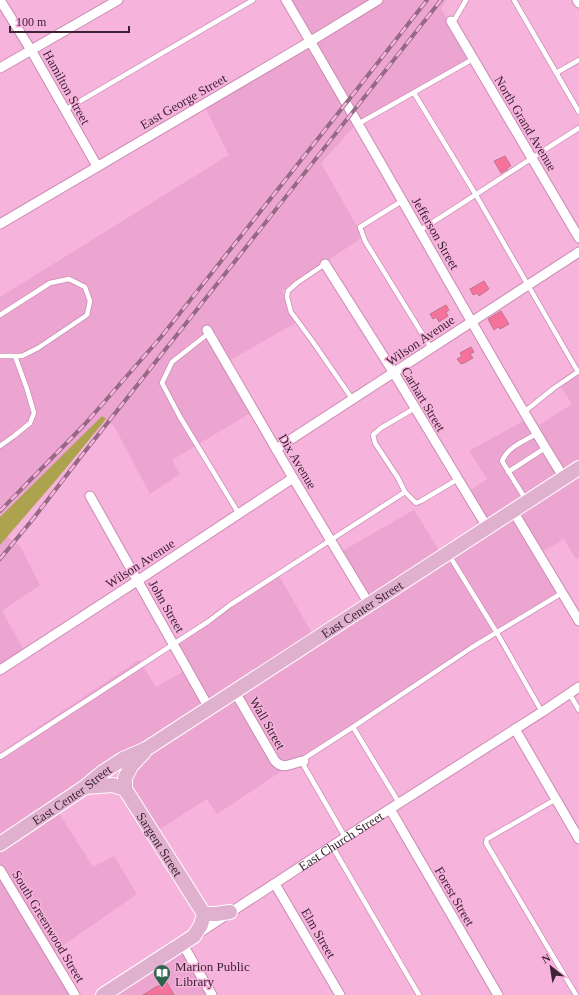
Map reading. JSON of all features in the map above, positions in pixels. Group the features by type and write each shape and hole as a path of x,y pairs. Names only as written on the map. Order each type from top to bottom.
{"main road":[{"name":"East Center Street","path":"0,844 85,787 103,772 123,759 146,750 579,468"},
{"name":"East Center Street","path":"126,789 125,778 131,766 146,750"},
{"path":"85,787 113,785 126,789"},
{"name":"Sargent Street","path":"126,789 204,914"},
{"path":"188,939 201,925 204,914 230,912"},
{"name":"East Church Street","path":"103,995 188,939"}],"street":[{"name":"Hamilton Street","path":"0,0 31,50 97,166"},
{"path":"0,68 118,0"},
{"name":"Jefferson Street","path":"286,0 536,434 564,478"},
{"name":"East George Street","path":"0,224 378,0"},
{"name":"North Grand Avenue","path":"451,23 579,238"},
{"name":"Wilson Avenue","path":"276,449 579,252"},
{"name":"Carhart Street","path":"325,264 394,373 487,527"},
{"name":"Dix Avenue","path":"208,332 293,478 369,604"},
{"name":"Wilson Avenue","path":"0,670 293,478"},
{"name":"John Street","path":"90,496 210,708"},
{"path":"513,511 579,621"},
{"name":"East Church Street","path":"188,939 579,687"},
{"name":"Wall Street","path":"235,692 274,761 278,765 282,766 304,761"},
{"path":"515,729 579,839"},
{"name":"Forest Street","path":"390,809 498,995"},
{"name":"South Greenwood Street","path":"0,870 75,995"},
{"name":"Elm Street","path":"275,884 340,995"},
{"path":"188,939 212,995"}],"lane":[{"path":"65,110 253,0"},
{"path":"451,23 466,0"},
{"path":"514,0 579,112"},
{"path":"358,124 473,59"},
{"path":"556,73 579,60"},
{"path":"414,93 476,195 579,372 554,388 524,412"},
{"path":"419,231 579,128"},
{"path":"402,201 360,227 365,241 431,348"},
{"path":"325,264 297,283 288,291 287,297 291,312 353,400"},
{"path":"0,315 50,283 69,279 85,287 90,301 87,315 38,348 22,356 0,355"},
{"path":"208,332 172,362 162,383 180,417 239,514"},
{"path":"0,446 30,423 34,413 16,356"},
{"path":"415,408 381,428 373,435 375,443 398,478 405,492 416,502 421,501 458,479"},
{"path":"527,502 502,461 504,455 509,450 536,434"},
{"path":"508,472 545,448"},
{"path":"0,757 209,621 230,604 331,541 405,492"},
{"path":"448,554 497,633 542,712"},
{"path":"345,837 304,766 305,758 465,653 562,593"},
{"path":"569,693 579,710"},
{"path":"353,727 399,803"},
{"path":"556,799 487,839 486,843 576,995"},
{"path":"332,846 418,995"}],"shaded area":[{"path":"286,0 447,0 441,8 469,58 360,120 321,163 363,237 282,291 299,321 225,363 252,412 172,460 180,474 150,494 114,426 102,416 0,517 0,297 229,155 203,103 309,40"},
{"path":"579,375 579,557 576,559 564,539 537,555 560,594 303,757 217,814 207,799 152,834 116,771 57,810 93,867 114,856 137,894 51,954 75,995 0,995 0,753 139,660 156,687 184,671 168,644 279,576 315,638 367,603 337,554 414,510 442,555 486,528 464,495 487,479 469,451 527,419 533,429 572,404 561,387"},
{"path":"102,416 106,419 0,545 0,517"},
{"path":"7,537 20,546 40,585 2,611 25,652 0,667 0,545"},
{"path":"182,945 212,995 103,995"}],"building":[{"path":"505,156 511,166 501,173 494,161"},
{"path":"484,281 489,289 479,296 477,293 473,295 470,289"},
{"path":"446,305 449,310 446,312 448,316 439,322 436,317 433,319 430,314"},
{"path":"501,311 509,324 500,329 498,327 494,330 488,319"},
{"path":"471,347 474,352 470,354 473,358 461,364 457,359 462,356 460,353"},
{"name":"Marion Public Library","path":"166,981 174,995 143,995"}],"railway":[{"path":"0,511 85,424 161,337 427,0"},
{"path":"0,559 441,0"}],"place":[{"name":"Marion Public Library","path":"162,988"}]}
